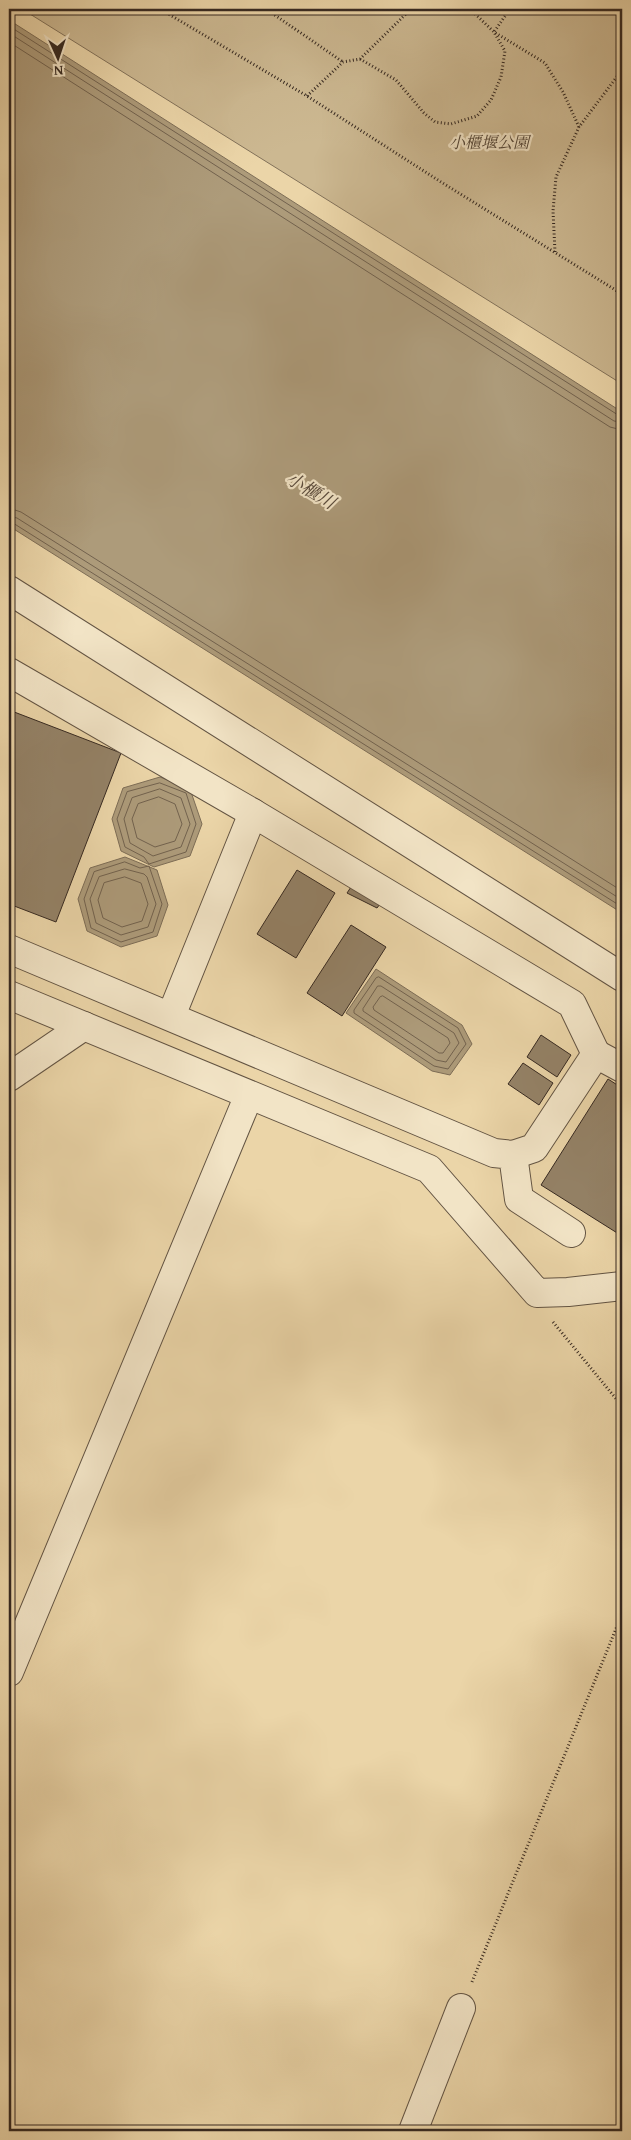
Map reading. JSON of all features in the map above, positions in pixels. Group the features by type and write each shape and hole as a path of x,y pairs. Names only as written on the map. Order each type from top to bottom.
{"street":[{"path":"9,590 622,977"},
{"path":"9,672 253,813 572,1004 596,1054 622,1068"},
{"path":"171,1016 253,813"},
{"path":"9,949 494,1154 512,1155 534,1148 596,1054"},
{"path":"9,995 429,1169 536,1293 568,1292 622,1286"},
{"path":"9,1076 84,1026"},
{"path":"9,1672 249,1095"},
{"path":"512,1155 519,1199 571,1233"},
{"path":"413,2131 461,2008"}],"path":[{"path":"160,9 307,96 622,294"},
{"path":"266,9 343,62"},
{"path":"307,96 343,62 360,59 411,9"},
{"path":"470,9 494,32 544,64 563,92 579,127"},
{"path":"494,32 510,9"},
{"path":"360,59 396,80 424,113 435,122 451,124 477,116 491,100 501,76 504,51 494,32"},
{"path":"555,252 553,211 556,177 579,127 622,70"},
{"path":"536,1293 554,1325 622,1406"},
{"path":"461,2008 622,1614"}],"green space":[{"name":"小櫃堰公園","path":"22,9 622,9 622,384"}],"water":[{"name":"小櫃川","path":"9,20 622,412 622,913 9,526"},
{"path":"160,777 190,789 202,824 190,856 154,867 121,851 112,819 123,788"},
{"path":"125,857 157,870 168,905 157,936 121,947 87,931 78,899 90,868"},
{"path":"376,969 462,1025 472,1044 450,1075 432,1071 346,1013"}],"building":[{"path":"9,710 121,753 56,922 9,904"},
{"path":"297,870 335,893 296,958 257,934"},
{"path":"353,884 383,900 377,908 347,893"},
{"path":"351,925 386,947 342,1016 307,993"},
{"path":"541,1035 571,1055 557,1077 527,1057"},
{"path":"523,1063 553,1083 539,1105 508,1084"},
{"path":"608,1079 622,1088 622,1236 541,1185"}]}
